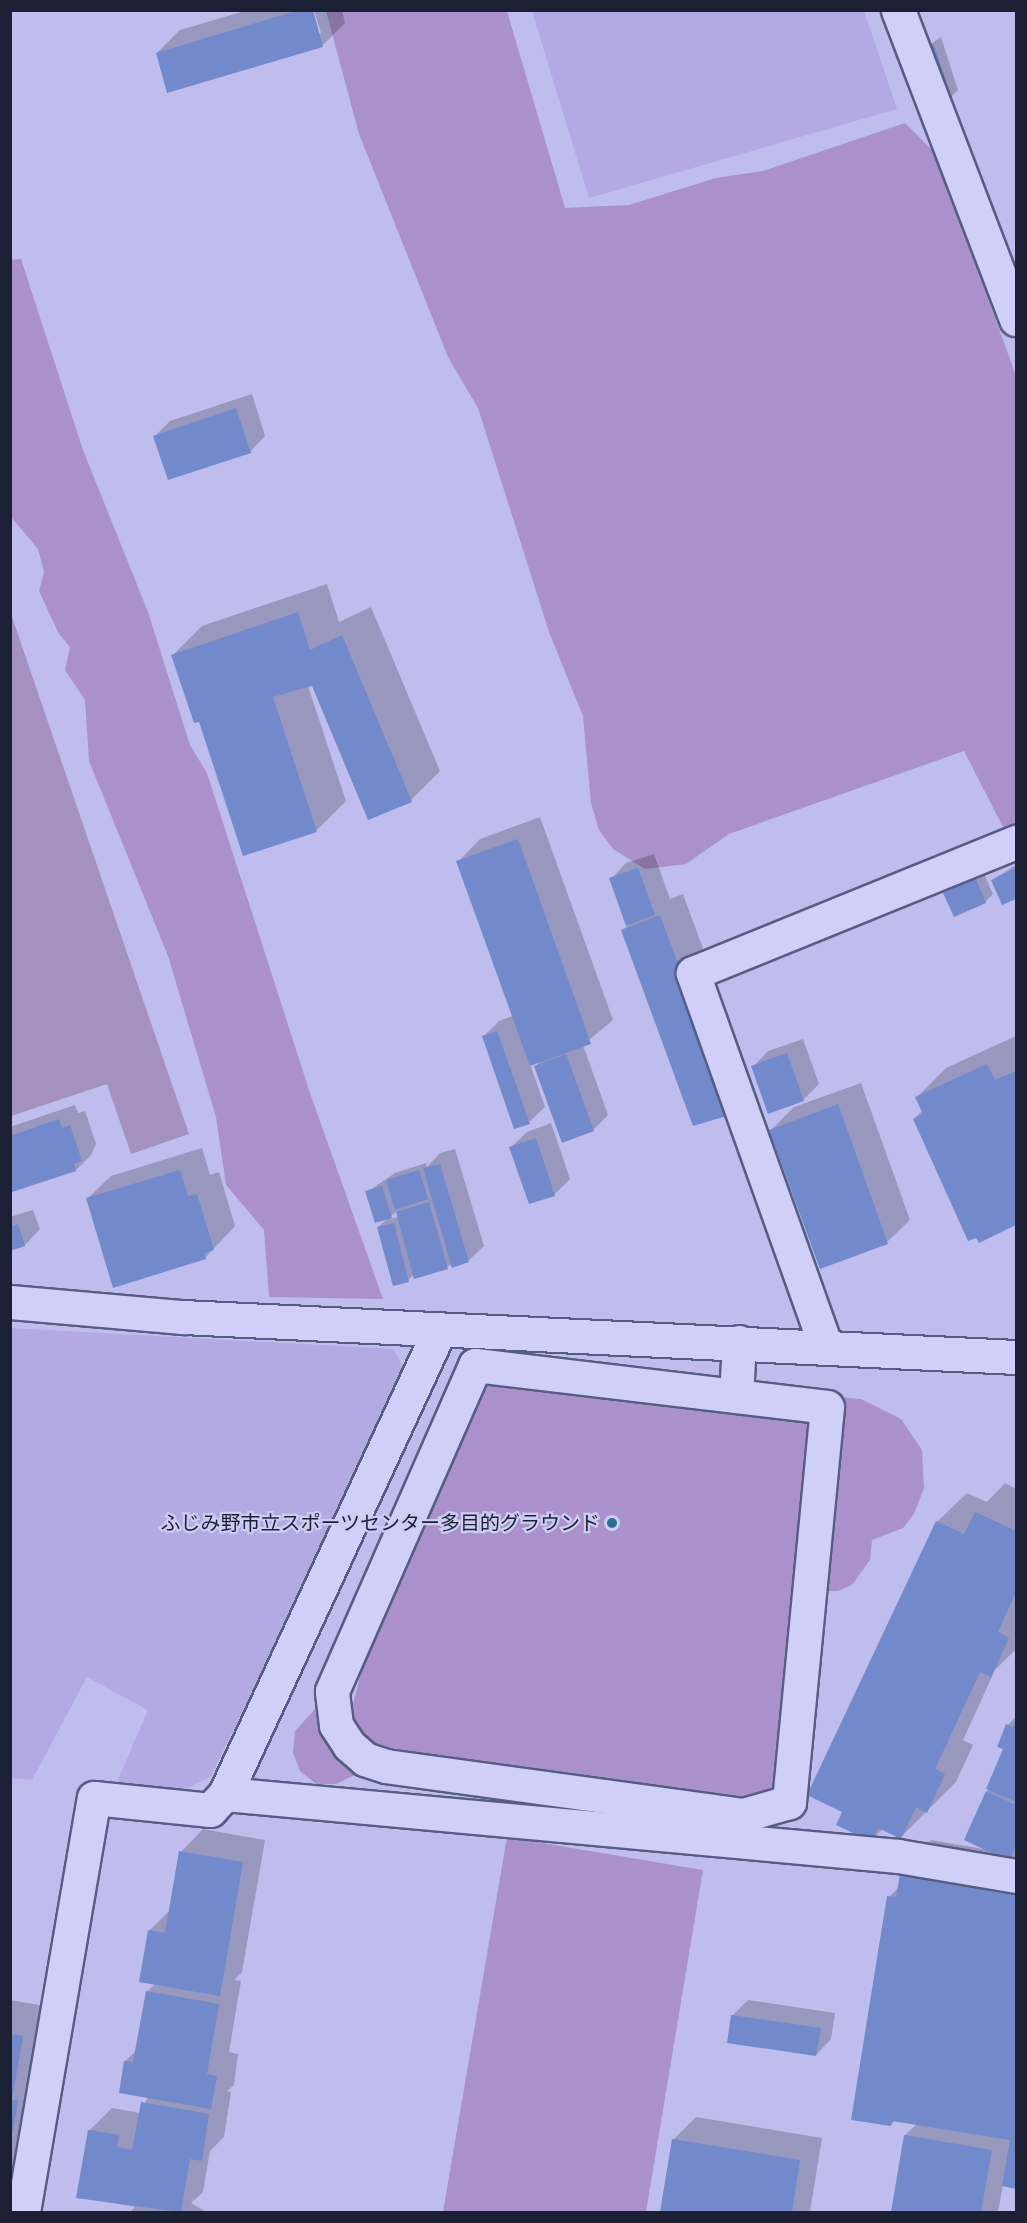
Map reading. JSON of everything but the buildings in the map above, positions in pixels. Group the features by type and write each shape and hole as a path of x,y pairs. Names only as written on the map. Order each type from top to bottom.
{"street":[{"path":"898,10 1017,318"},
{"path":"826,1347 693,973 1017,842"},
{"path":"10,1302 183,1317 1017,1357"},
{"path":"23,2212 94,1798 210,1810 225,1794 440,1329"},
{"path":"736,1396 739,1342"},
{"path":"475,1365 736,1396 827,1407 789,1802 743,1815 386,1766 365,1759 349,1746 336,1725 332,1691 475,1365"},
{"path":"225,1794 887,1854 1017,1875"}],"shaded area":[{"path":"326,11 507,11 565,208 629,205 716,178 763,171 905,123 936,154 1016,376 1016,825 1004,829 964,751 729,834 686,864 645,869 613,849 599,830 591,803 583,716 549,632 478,408 448,357 359,134"},
{"path":"532,11 864,11 897,109 589,198"},
{"path":"21,259 83,450 148,612 190,745 207,773 310,1093 383,1299 269,1297 264,1230 226,1185 216,1117 168,956 89,761 85,700 65,670 70,647 59,634 39,591 44,572 38,549 11,517 10,260"},
{"path":"11,614 189,1134 131,1154 107,1084 11,1116"},
{"path":"10,1328 394,1349 406,1374 211,1776 186,1789 116,1784 148,1710 87,1677 32,1780 11,1778"},
{"name":"ふじみ野市⽴スポーツセンター多⽬的グラウンド","path":"479,1380 815,1414 781,1797 723,1804 470,1764 368,1743 351,1712 372,1631"},
{"path":"837,1397 861,1399 901,1419 922,1450 924,1488 914,1514 903,1528 872,1540 870,1560 852,1585 838,1591 820,1591"},
{"path":"316,1708 320,1726 335,1754 357,1774 336,1784 316,1784 300,1771 293,1753 295,1731"},
{"path":"507,1837 703,1870 646,2212 443,2212"}],"place":[{"name":"ふじみ野市⽴スポーツセンター多⽬的グラウンド","path":"612,1523"}]}
